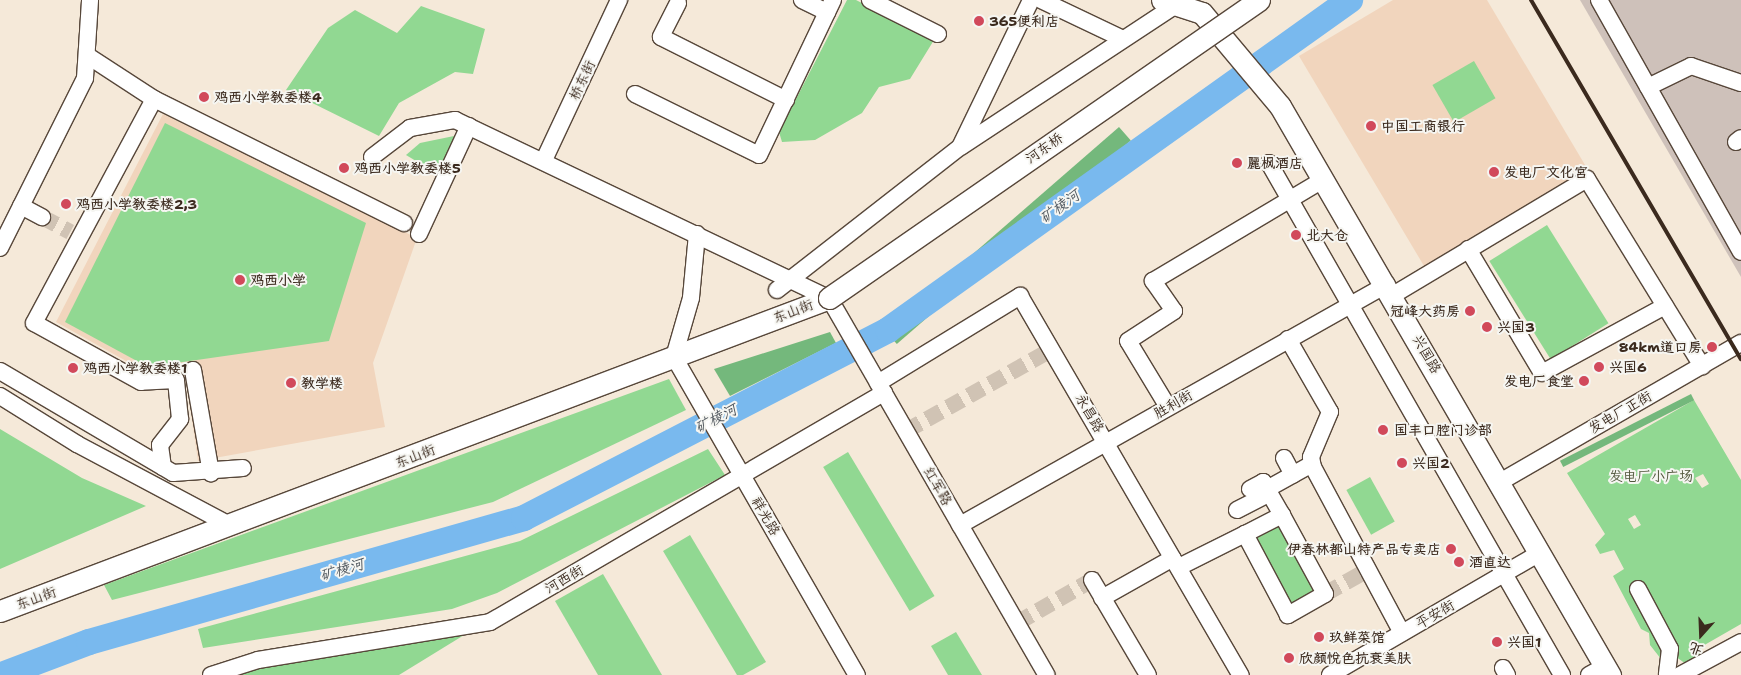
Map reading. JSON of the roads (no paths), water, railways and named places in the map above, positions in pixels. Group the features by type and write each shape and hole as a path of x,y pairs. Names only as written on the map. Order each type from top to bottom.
{"main road":[{"name":"河东桥","path":"832,304 1259,0"},
{"name":"兴国路","path":"1174,1 1202,13 1280,106 1390,289 1500,482 1540,553 1601,672"},
{"name":"东山街","path":"0,611 231,526 674,357 832,304"}],"street":[{"path":"0,248 85,78 88,56 86,18 90,0"},
{"name":"桥东街","path":"544,160 619,0"},
{"path":"635,94 759,155 830,6 802,0"},
{"path":"870,0 938,34"},
{"path":"960,147 1030,0"},
{"path":"1041,0 1121,38"},
{"path":"1599,0 1741,252"},
{"path":"777,290 960,147 1174,1"},
{"path":"678,3 661,38 786,100"},
{"path":"88,56 154,99 404,223"},
{"path":"1648,88 1691,66 1741,83"},
{"path":"154,99 75,234 34,323 141,382 176,380 180,419 160,446 163,468"},
{"path":"372,157 410,128 455,120 544,160 697,234 791,280 832,304"},
{"path":"419,234 469,126"},
{"path":"1269,163 1562,675"},
{"path":"1168,407 1128,341 1174,311 1153,281 1324,179"},
{"name":"胜利街","path":"960,525 1350,304 1390,289 1468,250 1587,179 1665,306"},
{"path":"21,206 42,217"},
{"path":"674,357 691,298 697,234"},
{"path":"1468,250 1542,373 1665,306 1702,366"},
{"name":"永昌路","path":"882,390 1020,296 1107,442 1241,675"},
{"name":"红军路","path":"832,304 1047,675"},
{"path":"1250,489 1263,482 1268,491 1282,516 1325,594 1288,615 1235,506 1268,491 1312,464 1330,412 1288,339"},
{"name":"发电厂正街","path":"1500,482 1741,344"},
{"name":"祥光路","path":"674,357 857,675"},
{"path":"193,370 211,473"},
{"path":"0,371 173,473 211,473 243,468"},
{"name":"河西街","path":"211,675 258,660 490,622 744,477 882,390"},
{"path":"30,415 40,395"},
{"path":"0,396 30,415 231,526"},
{"path":"1284,458 1293,475"},
{"path":"1312,464 1402,633"},
{"path":"1102,598 1176,562 1247,533 1282,516"},
{"name":"平安街","path":"1330,675 1540,553"},
{"path":"1092,580 1148,675"},
{"path":"1638,589 1670,649 1667,675"},
{"path":"1680,675 1741,642"}],"waterway":[{"name":"矿棱河","path":"2,675 89,642 524,518 888,330 1350,0"}],"tunnel":[{"path":"42,217 70,232"},
{"path":"906,431 1053,349"},
{"path":"1325,594 1368,570"},
{"path":"1017,623 1092,580"}],"railway":[{"path":"1531,0 1741,359"}],"place":[{"name":"365便利店","path":"979,21"},
{"name":"鸡西小学教委楼4","path":"204,97"},
{"name":"中国工商银行","path":"1371,126"},
{"name":"麗枫酒店","path":"1237,163"},
{"name":"鸡西小学教委楼5","path":"344,168"},
{"name":"发电厂文化宫","path":"1494,172"},
{"name":"鸡西小学教委楼2,3","path":"66,204"},
{"name":"北大仓","path":"1296,235"},
{"name":"鸡西小学","path":"240,280"},
{"name":"冠峰大药房","path":"1470,311"},
{"name":"兴国3","path":"1487,327"},
{"name":"84km道口房","path":"1712,347"},
{"name":"兴国6","path":"1599,367"},
{"name":"鸡西小学教委楼1","path":"73,368"},
{"name":"发电厂食堂","path":"1584,381"},
{"name":"教学楼","path":"291,383"},
{"name":"国丰口腔门诊部","path":"1383,430"},
{"name":"兴国2","path":"1402,463"},
{"name":"伊春林都山特产品专卖店","path":"1451,549"},
{"name":"酒直达","path":"1459,562"},
{"name":"玖鲜菜馆","path":"1319,637"},
{"name":"兴国1","path":"1497,642"},
{"name":"欣颜悦色抗衰美肤","path":"1289,658"}],"park label":[{"name":"发电厂小广场","path":"1651,476"}]}
